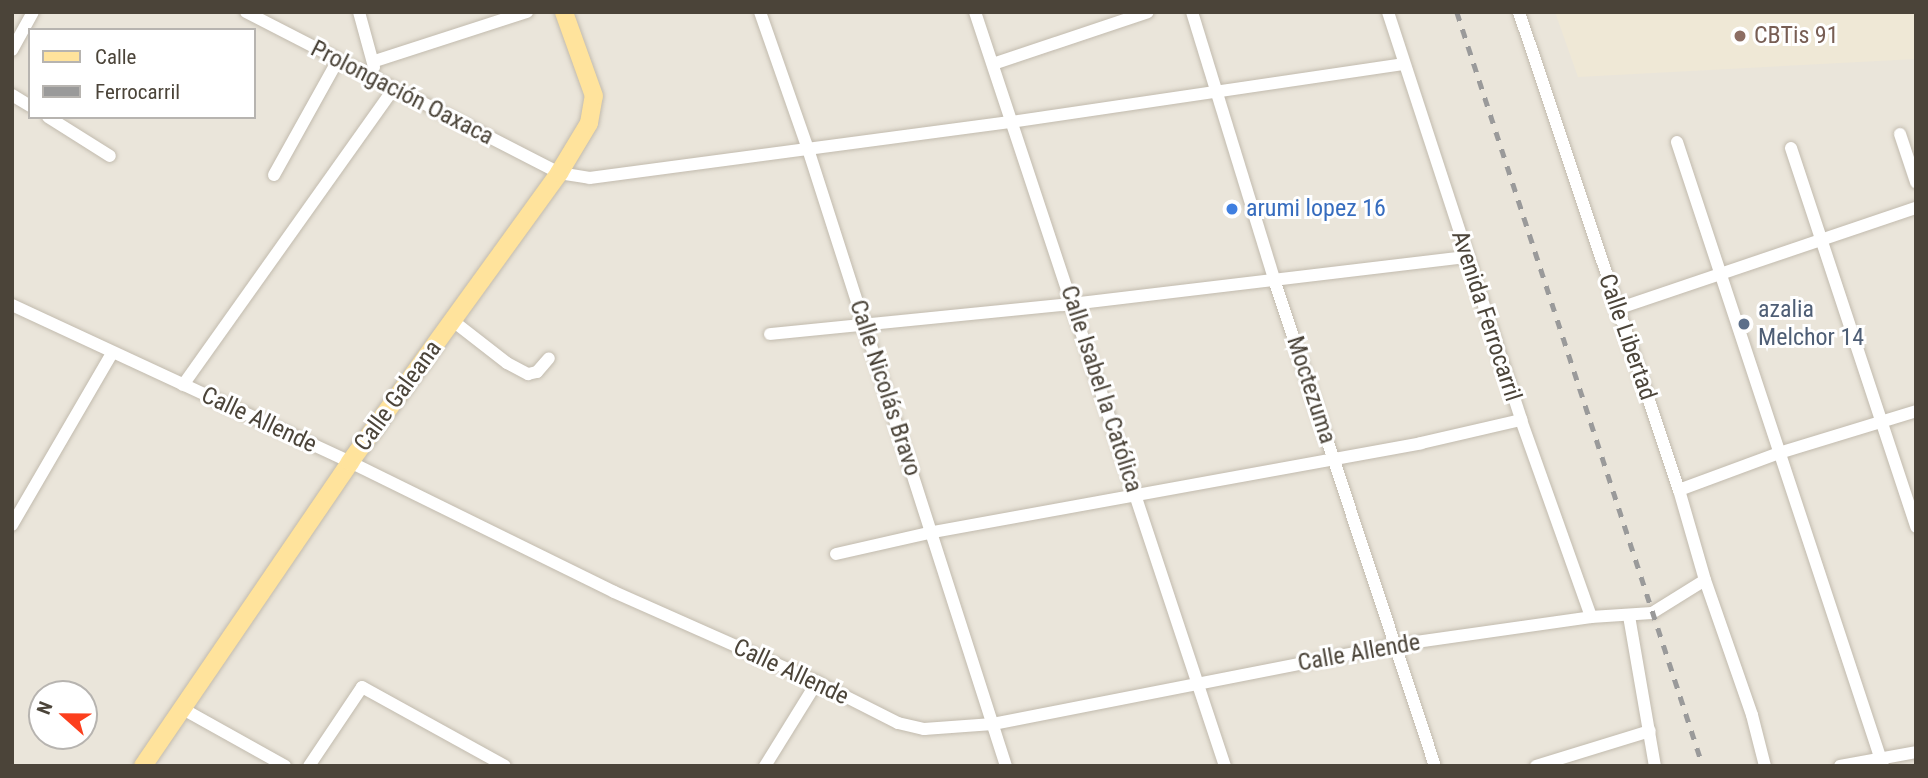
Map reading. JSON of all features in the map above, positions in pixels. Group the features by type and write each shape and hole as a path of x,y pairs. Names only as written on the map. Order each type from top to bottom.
{"main road":[{"name":"Calle Galeana","path":"143,766 350,462 558,173 589,123 594,96 564,12"}],"street":[{"path":"12,50 33,12"},
{"name":"Prolongación Oaxaca","path":"246,12 558,173"},
{"path":"359,12 375,61 373,78"},
{"path":"375,61 527,12"},
{"name":"Calle Nicolás Bravo","path":"760,12 808,149 933,532 1006,766"},
{"name":"Calle Isabel la Católica","path":"975,12 1225,766"},
{"path":"993,64 1148,12"},
{"name":"Moctezuma","path":"1192,12 1275,282 1435,766"},
{"name":"Avenida Ferrocarril","path":"1388,12 1466,257 1591,617"},
{"name":"Calle Libertad","path":"1519,12 1679,490 1705,580 1752,715 1765,766"},
{"path":"274,175 338,60"},
{"path":"558,173 590,177 626,175 1404,64"},
{"path":"183,385 394,88"},
{"path":"12,94 28,105"},
{"path":"51,119 110,156"},
{"path":"1899,135 1916,182"},
{"path":"1677,142 1882,762"},
{"path":"1791,148 1916,527"},
{"path":"1618,309 1916,208"},
{"path":"770,334 1275,282 1466,257"},
{"name":"Calle Allende","path":"12,305 350,462 614,592 817,682 898,723 924,729 993,724 1395,645 1591,617 1629,616"},
{"path":"453,321 507,363 528,374 537,372 549,358"},
{"path":"12,525 112,353"},
{"path":"1679,490 1779,453 1916,411"},
{"path":"836,554 933,532 1135,497 1521,420"},
{"path":"1655,766 1629,616 1653,613 1705,580"},
{"path":"765,766 817,682"},
{"path":"309,766 362,687 505,766"},
{"path":"183,709 285,766"},
{"path":"1536,766 1650,731"},
{"path":"1840,766 1882,762 1916,752"}],"shaded area":[{"path":"12,12 1916,12 1916,766 12,766"},
{"name":"CBTis 91","path":"1555,12 1916,12 1916,59 1578,77"}],"railway":[{"path":"1457,12 1703,766"}],"place":[{"name":"CBTis 91","path":"1740,36"},
{"name":"arumi lopez 16","path":"1232,209"},
{"name":"azalia Melchor 14","path":"1744,324"}]}
